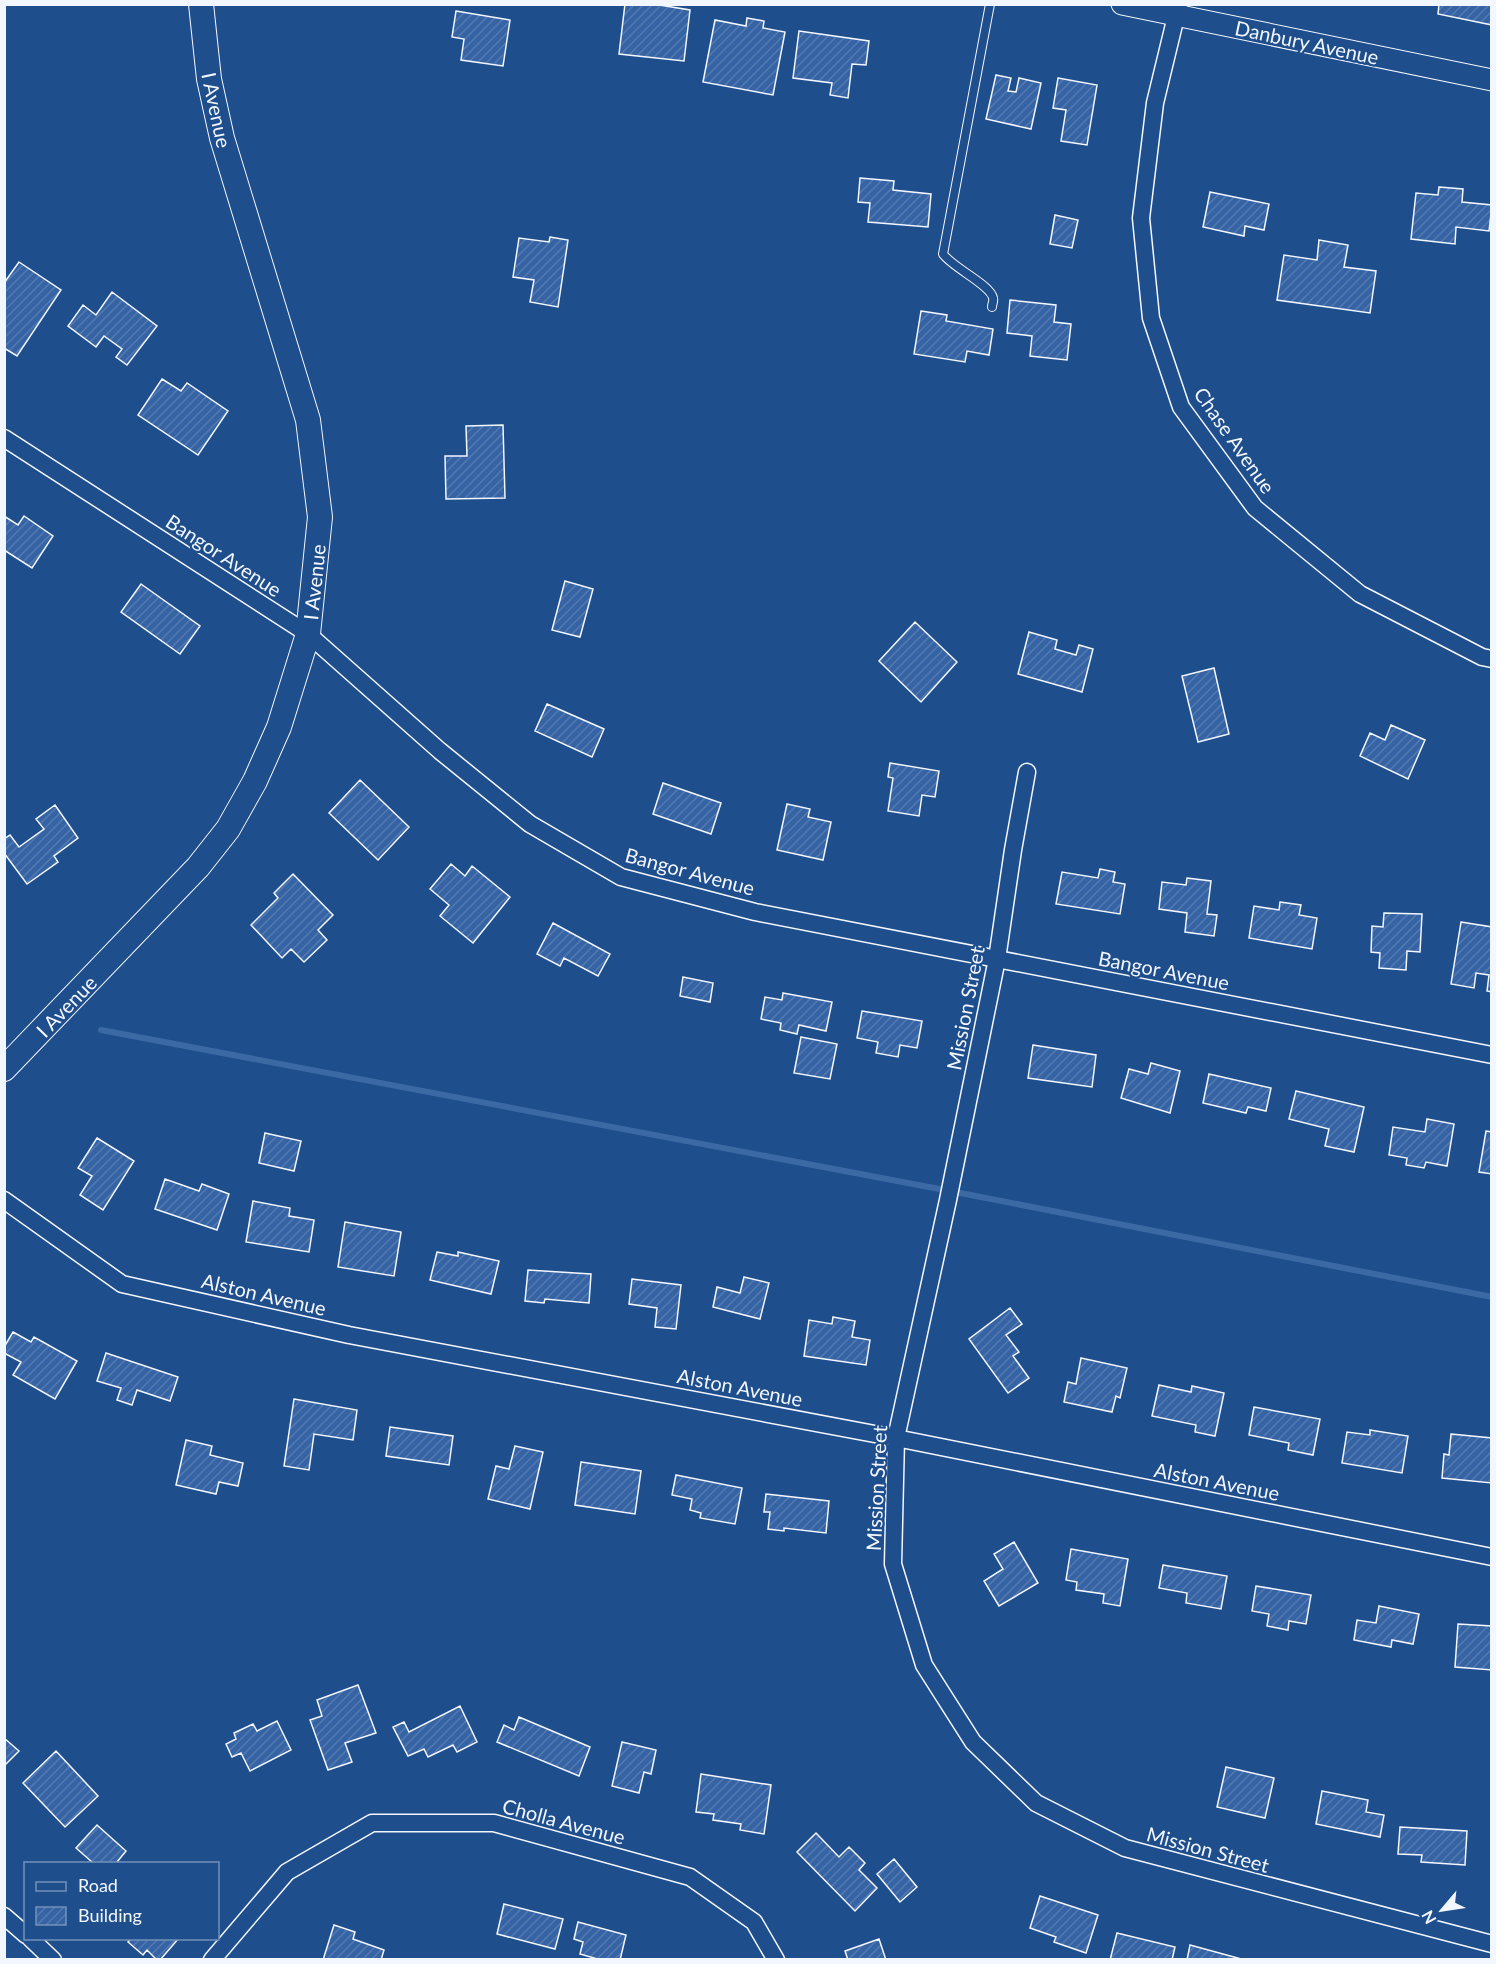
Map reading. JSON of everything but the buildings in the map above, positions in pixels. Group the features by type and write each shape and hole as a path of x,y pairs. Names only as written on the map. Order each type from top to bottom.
{"main road":[{"name":"I Avenue","path":"4,1070 182,884 228,829 255,781 279,727 308,634 320,517 308,420 222,138 209,79 201,4"}],"street":[{"name":"Danbury Avenue","path":"1122,4 1177,10 1491,80"},
{"name":"Chase Avenue","path":"1177,10 1155,103 1141,218 1151,318 1181,406 1256,508 1351,587 1360,594 1482,657 1491,659"},
{"name":"Bangor Avenue","path":"4,438 308,634 440,751 530,824 621,878 755,912 1491,1055"},
{"name":"Mission Street","path":"1027,772 997,959 896,1438 893,1564 924,1665 973,1742 1036,1803 1125,1848 1491,1944"},
{"name":"Alston Avenue","path":"4,1200 123,1284 349,1335 896,1438 1491,1557"},
{"name":"Cholla Avenue","path":"212,1959 287,1872 372,1823 494,1823 690,1877 754,1922 776,1959"},
{"path":"4,1916 24,1933"},
{"path":"32,1940 53,1959"}],"lane":[{"path":"990,4 943,254 949,262 987,286 993,297 992,307"}],"waterway":[{"path":"101,1030 950,1191 1492,1297"}]}
